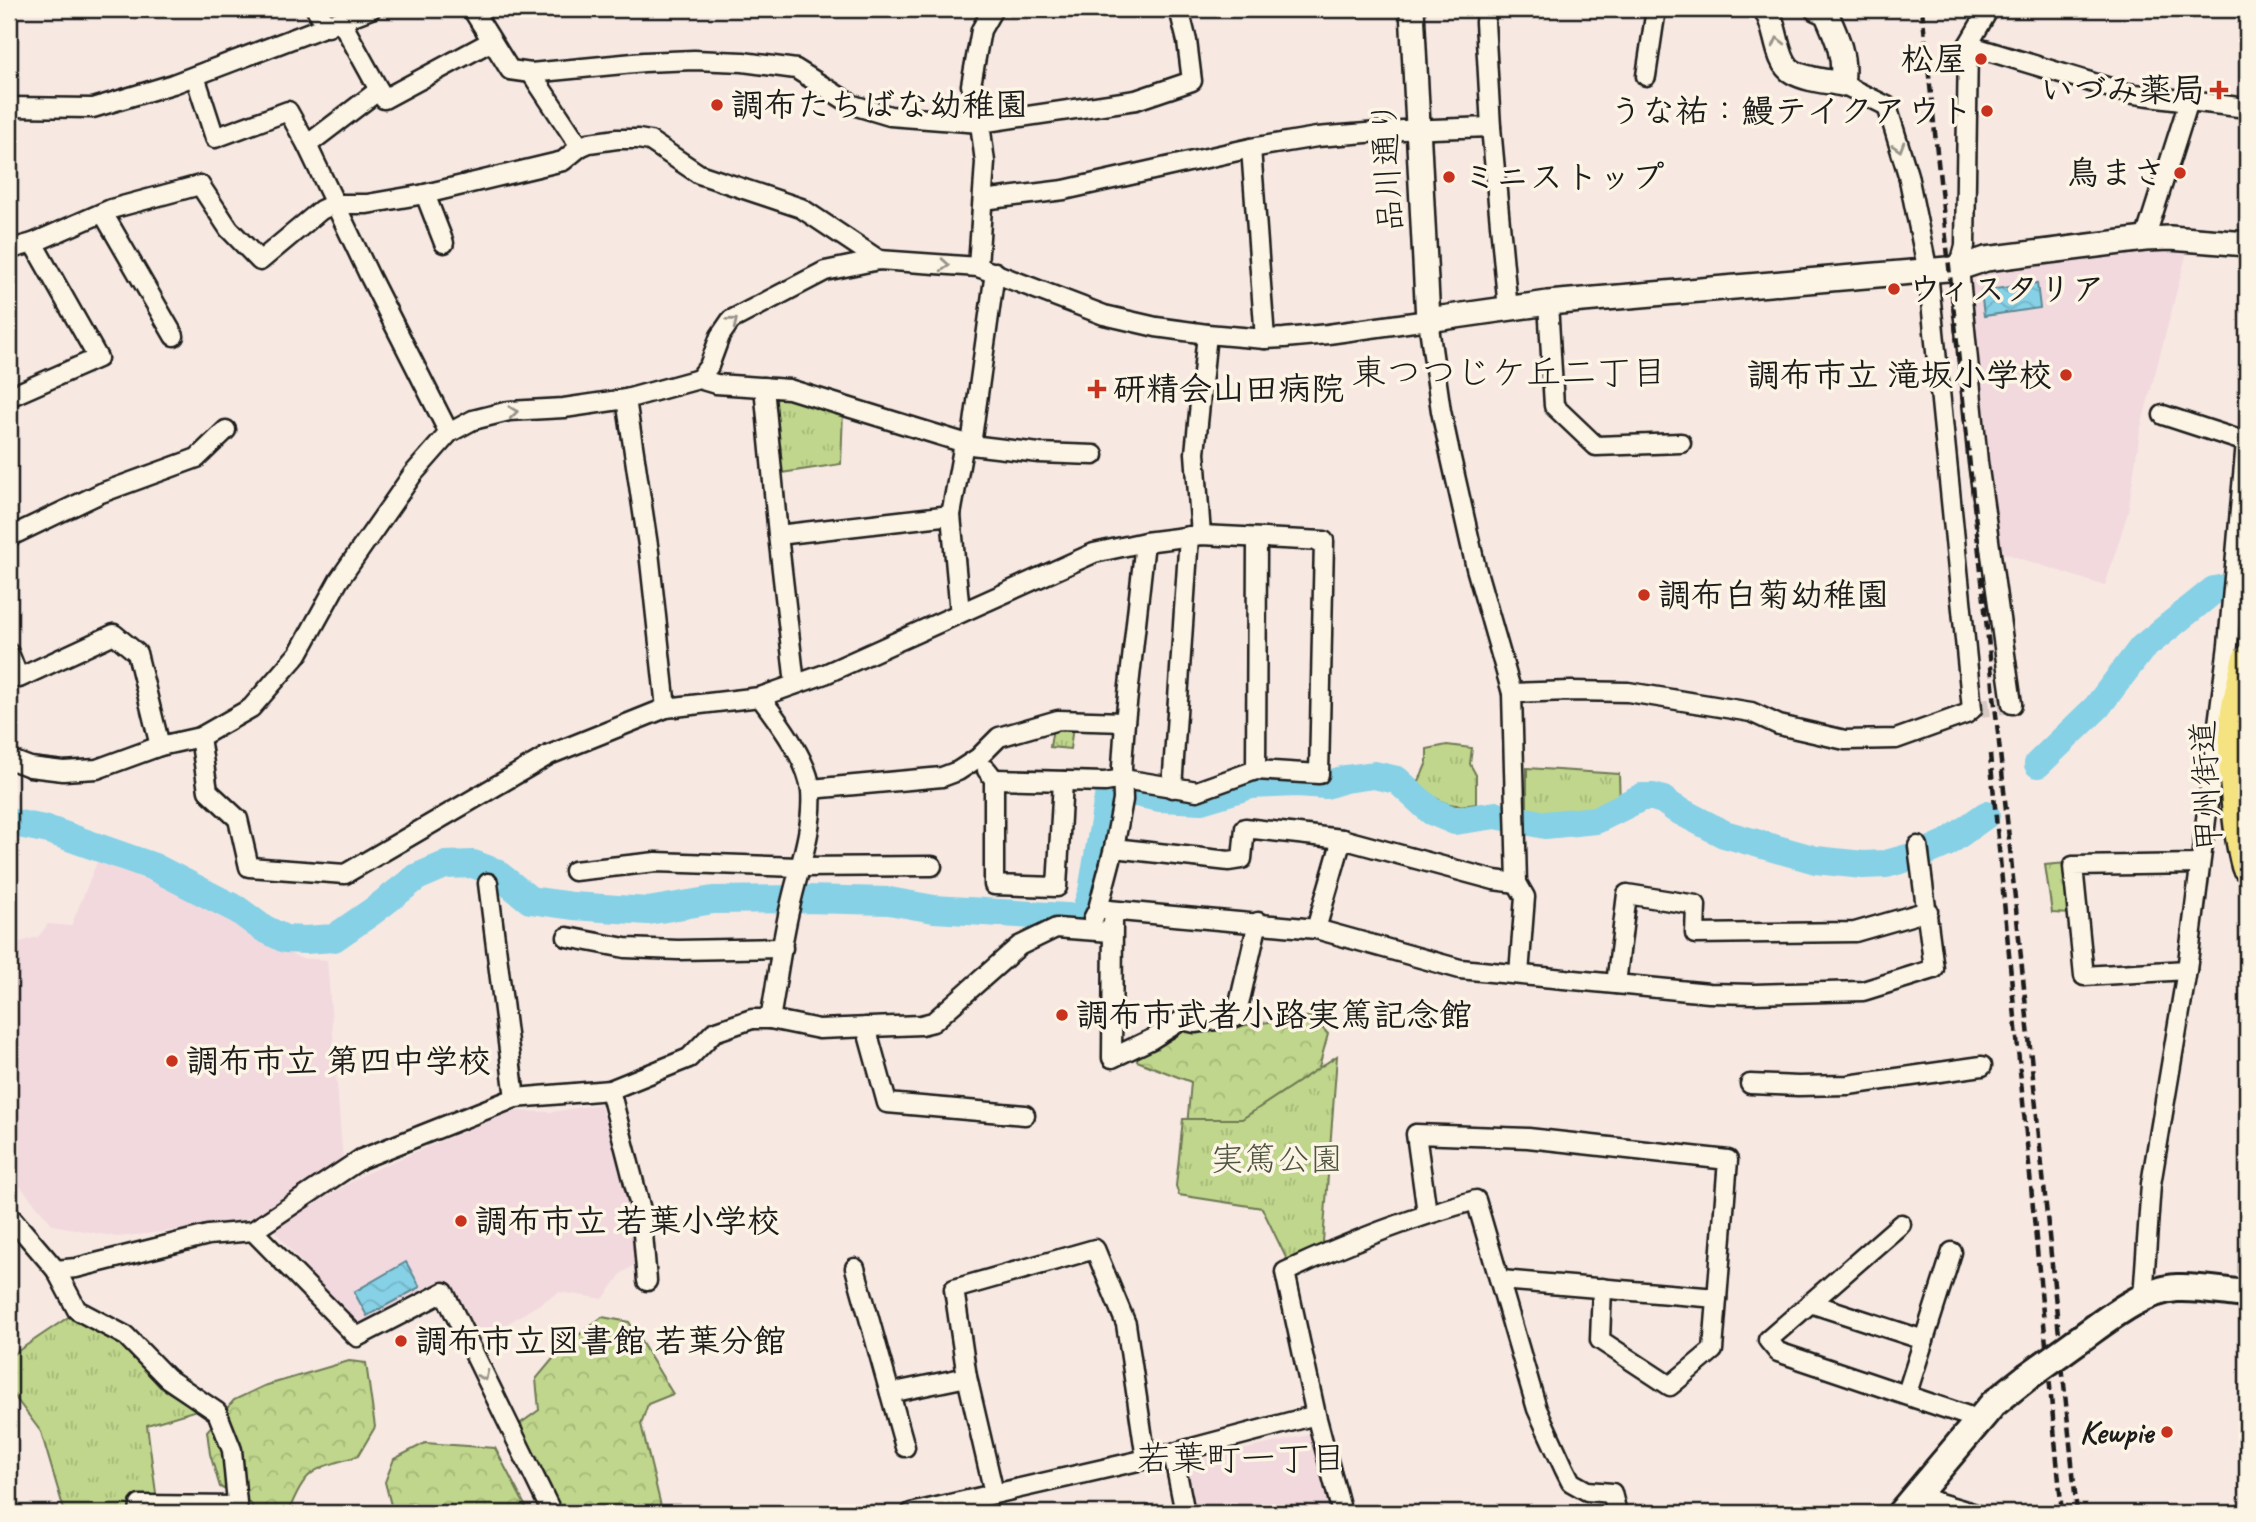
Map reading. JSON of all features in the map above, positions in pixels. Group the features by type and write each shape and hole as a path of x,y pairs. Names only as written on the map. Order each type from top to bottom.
{"highway":[{"name":"甲州街道","path":"2247,661 2238,702 2234,748 2241,832 2247,866"}],"main road":[{"path":"1908,1504 1993,1404 2122,1310 2143,1298 2175,1288 2247,1294"}],"street":[{"path":"316,9 334,24 384,99 491,42"},
{"path":"9,107 93,108 195,76 371,9"},
{"path":"472,9 510,70 531,73 657,62 743,62 796,69 853,105 890,116 980,123 1136,100 1192,81 1187,41 1179,9"},
{"path":"960,613 951,515 967,444 986,270 983,200 985,162 971,85 981,30 993,9"},
{"name":"品川通り","path":"1412,9 1428,320"},
{"path":"1487,9 1485,22 1491,127 1508,310"},
{"path":"1646,76 1656,9"},
{"path":"1512,693 1628,692 1751,712 1779,725 1846,740 1896,739 1966,714 1972,709 1927,272 1908,175 1887,106 1842,84 1794,72 1783,63 1774,27 1765,9"},
{"path":"1817,9 1826,13 1841,47 1844,70 1842,84"},
{"path":"1989,9 1968,45 1965,246 1959,268 1978,462 2012,704"},
{"path":"1968,45 2127,93 2247,108"},
{"path":"531,73 580,147"},
{"path":"195,76 215,138 288,111 449,433"},
{"path":"307,145 379,90"},
{"path":"2145,239 2189,101"},
{"path":"983,200 1064,190 1251,148 1346,134 1491,127"},
{"path":"10,248 33,243 103,213 200,185 229,229 260,261 321,210 334,204 367,204 425,194 563,161 589,143 638,139 650,141 699,174 801,208 879,260"},
{"path":"1251,148 1265,339"},
{"path":"425,194 444,243"},
{"path":"103,213 168,312 174,336"},
{"path":"699,379 709,366 720,336 731,320 825,271 879,260 986,270 1104,315 1156,327 1265,339 1328,334 1548,303 1927,272 1959,268 1986,259 2145,239 2171,238 2247,244"},
{"path":"9,397 98,358 33,243"},
{"path":"1548,303 1554,406 1596,446 1681,443"},
{"path":"1428,320 1440,411 1476,568 1512,693 1517,883 1525,897 1519,974"},
{"path":"1172,788 1195,536 1195,453 1207,334"},
{"path":"9,759 30,767 63,771 97,769 160,746 200,737 251,708 298,654 340,580 413,474 449,433 473,420 509,411 564,408 626,398 699,379 716,384 789,389 967,444 1039,453 1094,455"},
{"path":"764,387 795,684"},
{"path":"626,398 649,552 666,708"},
{"path":"2143,1298 2151,1184 2187,970 2234,588 2244,498 2246,442 2163,415"},
{"path":"9,537 102,493 197,458 226,430"},
{"path":"778,535 951,515"},
{"path":"200,737 208,791 238,819 249,867 345,874 548,755 666,708 760,697 825,674 1085,557 1145,542 1195,536 1324,541 1319,774 1256,769 1197,791 1123,780 1105,782 994,779"},
{"path":"1256,769 1258,539"},
{"path":"1145,542 1125,722 1123,800 1106,910 1111,932 1112,1058 1152,1039 1182,1020 1195,1023 1236,1017 1258,922"},
{"path":"9,653 19,678 114,634 137,653 160,746"},
{"path":"760,697 786,731 811,789 809,822 789,911 770,1019"},
{"path":"811,789 942,777 958,771 978,758 999,737 1058,720 1125,722"},
{"path":"978,758 994,779 994,885 1057,887 1063,781"},
{"path":"1114,848 1229,862 1242,859 1245,828 1342,839 1494,880 1517,883"},
{"path":"1315,929 1342,839"},
{"path":"1106,910 1315,929 1460,969 1709,993 1863,991 1934,969 1918,846"},
{"path":"574,871 656,862 797,876 932,866"},
{"path":"2187,970 2084,976 2073,866 2199,864"},
{"path":"488,883 515,1098"},
{"path":"1616,984 1627,894 1696,905 1695,934 1855,932 1928,911"},
{"path":"1086,931 1106,910"},
{"path":"56,1270 76,1268 208,1236 253,1231 361,1159 515,1098 610,1090 689,1058 714,1032 752,1019 770,1019 819,1029 921,1026 933,1021 1019,946 1056,928 1111,932"},
{"path":"567,937 625,948 783,948"},
{"path":"866,1027 887,1103 1025,1115"},
{"path":"1750,1083 1848,1085 1982,1066"},
{"path":"610,1090 641,1209 647,1281"},
{"path":"1427,1213 1416,1134 1528,1138 1728,1160 1713,1350 1670,1387 1600,1340 1602,1288"},
{"path":"1342,1513 1316,1415 1285,1272 1427,1213 1476,1200 1537,1409 1572,1482 1587,1491 1612,1493 1617,1513"},
{"path":"9,1215 56,1270 77,1310 126,1336 167,1378 217,1412 232,1450 238,1510 140,1505 139,1513"},
{"path":"1901,1224 1768,1340 1778,1352 1907,1393 1980,1420"},
{"path":"253,1231 356,1337 444,1292 552,1513"},
{"path":"994,1493 967,1377 954,1289 1096,1249 1126,1324 1146,1459"},
{"path":"1907,1393 1952,1252"},
{"path":"855,1268 905,1447"},
{"path":"1501,1280 1717,1298"},
{"path":"1810,1303 1924,1340"},
{"path":"890,1392 967,1377"},
{"path":"911,1513 967,1507 994,1493 1173,1453 1316,1415"},
{"path":"1173,1453 1185,1513"},
{"path":"1908,1504 1973,1513"}],"shaded area":[{"name":"調布市立 滝坂小学校","path":"2138,244 2189,244 2140,431 2128,512 2105,586 1995,550 1994,503 1966,284 1983,274"},
{"name":"調布市立 第四中学校","path":"97,862 158,883 300,958 327,960 343,1162 256,1217 197,1228 117,1237 53,1225 9,1173 9,945 38,937 48,924 71,926"},
{"name":"調布市立 若葉小学校","path":"600,1104 634,1213 639,1262 622,1273 603,1299 559,1292 473,1345 450,1290 362,1334 273,1229 366,1173 512,1111 552,1112"},
{"path":"1312,1434 1334,1513 1193,1513 1181,1464"}],"green space":[{"path":"775,392 843,411 841,464 781,473"},
{"path":"1073,726 1070,749 1050,747 1053,727"},
{"path":"1447,745 1472,748 1470,764 1476,775 1476,804 1451,804 1438,800 1417,786 1427,762 1427,749"},
{"path":"1527,768 1619,774 1620,806 1559,818 1527,814"},
{"path":"2067,863 2073,914 2052,913 2045,865"},
{"path":"1312,1016 1328,1034 1316,1078 1266,1201 1183,1171 1191,1082 1137,1061 1138,1053 1182,1025 1233,1027"},
{"name":"実篤公園","path":"1337,1056 1322,1255 1290,1266 1262,1208 1179,1195 1176,1186 1183,1119 1242,1119"},
{"path":"73,1314 120,1342 160,1387 197,1410 147,1425 157,1501 135,1513 65,1513 41,1432 9,1389 9,1357"},
{"path":"602,1317 629,1322 673,1394 648,1404 641,1424 661,1506 656,1513 560,1513 532,1464 521,1423 539,1410 536,1379 562,1348"},
{"path":"349,1361 366,1363 375,1427 358,1456 314,1471 301,1485 289,1511 284,1513 255,1513 251,1504 220,1487 210,1454 207,1431 234,1400 264,1386"},
{"path":"425,1443 495,1448 529,1513 393,1513 385,1482 394,1459"}],"water":[{"path":"2037,283 2040,308 1984,316 1981,291"},
{"path":"406,1262 420,1287 367,1316 354,1292"}],"waterway":[{"path":"2038,764 2097,707 2142,648 2214,590 2237,586"},
{"path":"9,822 49,830 154,867 238,910 261,927 285,939 305,940 334,938 417,877 445,865 473,864 495,872 530,900 573,906 648,911 713,900 805,899 889,901 934,909 1083,918 1092,891 1109,792 1112,788 1160,798 1201,800 1251,785 1326,785 1374,775 1397,780 1431,811 1455,821 1496,815 1545,825 1596,820 1642,797 1653,797 1724,834 1816,860 1863,865 1886,864 1922,854 1947,843 1986,815"}],"tunnel":[{"path":"1972,709 2012,704"}],"railway":[{"path":"1922,9 2077,1513"},
{"path":"1990,754 2062,1513"}],"place":[{"name":"松屋","path":"1981,59"},
{"name":"いづみ薬局","path":"2219,90"},
{"name":"調布たちばな幼稚園","path":"717,105"},
{"name":"うな祐：鰻テイクアウト","path":"1987,111"},
{"name":"鳥まさ","path":"2180,173"},
{"name":"ミニストップ","path":"1449,177"},
{"name":"ウィスタリア","path":"1894,289"},
{"name":"調布市立 滝坂小学校","path":"2066,375"},
{"name":"研精会山田病院","path":"1097,389"},
{"name":"調布白菊幼稚園","path":"1644,595"},
{"name":"調布市武者小路実篤記念館","path":"1062,1015"},
{"name":"調布市立 第四中学校","path":"172,1061"},
{"name":"調布市立 若葉小学校","path":"461,1221"},
{"name":"調布市立図書館 若葉分館","path":"401,1341"},
{"name":"Kewpie","path":"2167,1432"}],"district":[{"name":"東つつじケ丘二丁目","path":"1509,372"},
{"name":"若葉町一丁目","path":"1241,1458"}]}
